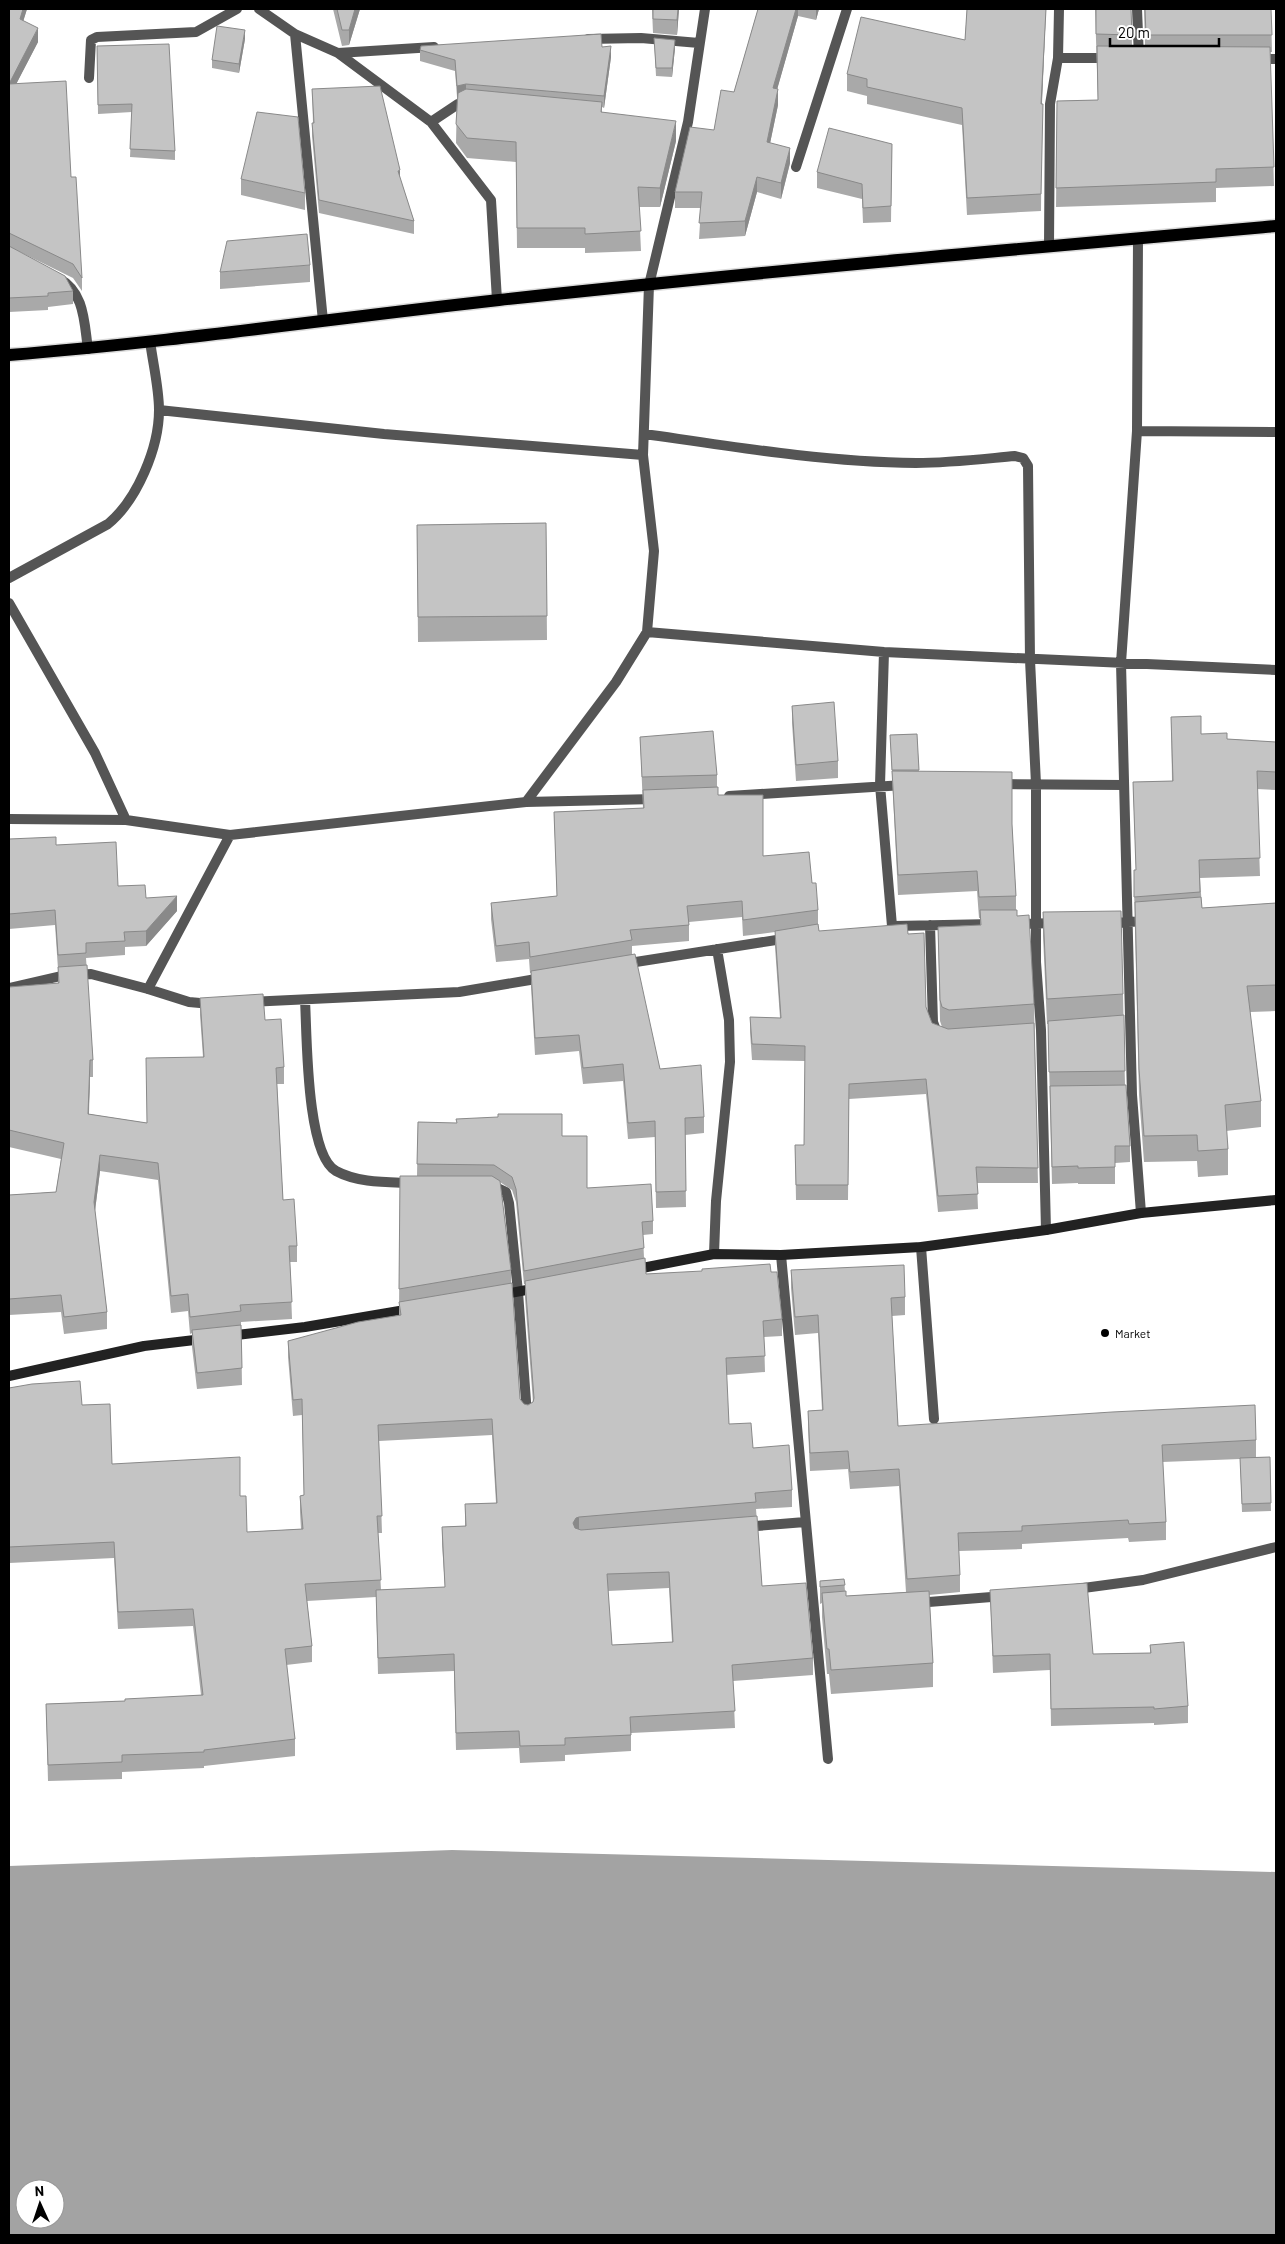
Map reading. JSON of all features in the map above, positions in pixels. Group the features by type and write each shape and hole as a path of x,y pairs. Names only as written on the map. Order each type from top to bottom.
{"main road":[{"path":"9,355 88,348 497,300 1049,245 1276,226"}],"street":[{"path":"89,78 90,46 92,40 97,37 196,32 237,9"},
{"path":"259,9 295,34 338,53 431,122 491,200 497,300"},
{"path":"526,802 616,682 647,632 654,551 643,456 649,285 705,9"},
{"path":"796,167 847,9"},
{"path":"1049,245 1050,104 1058,58 1059,9"},
{"path":"1058,58 1135,58 1137,9"},
{"path":"295,34 322,321"},
{"path":"575,40 641,38 699,43"},
{"path":"338,53 446,47"},
{"path":"1250,59 1276,59"},
{"path":"431,122 461,103 484,104"},
{"path":"1138,238 1137,431 1121,663 1128,922 1125,1025 1127,1096 1141,1213"},
{"path":"48,272 70,284 82,309 88,348"},
{"path":"9,578 108,524 122,513 146,466 156,433 159,410 150,341"},
{"path":"159,410 384,434 643,456"},
{"path":"1137,431 1276,432"},
{"path":"645,434 769,452 862,460 918,463 1015,456 1023,458 1028,466 1030,660 1036,784 1035,924 1047,1096 1046,1230"},
{"path":"9,603 12,616 96,753 126,820"},
{"path":"647,632 884,652 1276,670"},
{"path":"884,652 880,785 888,926 1063,923"},
{"path":"987,784 1124,785"},
{"path":"722,796 880,785 919,785"},
{"path":"9,819 126,820 230,835 526,802 668,798"},
{"path":"148,989 230,835"},
{"path":"1100,923 1158,920"},
{"path":"930,925 933,1022 937,1033 948,1038"},
{"path":"610,967 798,936"},
{"path":"714,1254 716,1201 730,1062 729,1020 717,949"},
{"path":"9,988 60,976 91,974 189,1002 224,1003"},
{"path":"243,1002 460,992 552,976"},
{"path":"305,1000 312,1114 319,1150 334,1170 357,1179 425,1183"},
{"path":"484,1185 494,1186 506,1192 518,1292 527,1416"},
{"path":"626,1271 714,1254 781,1255 921,1247 1046,1230 1141,1213 1276,1200"},
{"path":"921,1247 934,1420"},
{"path":"781,1255 805,1522 818,1610 828,1759"},
{"path":"490,1296 548,1286"},
{"path":"9,1376 144,1346 305,1327 425,1307"},
{"path":"737,1528 805,1522"},
{"path":"1061,1591 1143,1580 1276,1547"},
{"path":"909,1603 1014,1595"}],"shaded area":[{"path":"452,1850 1276,1872 1276,2235 9,2235 9,1866"}],"building":[{"path":"9,9 23,9 20,19 38,28 9,84"},
{"path":"337,9 355,9 349,30 342,30"},
{"path":"653,9 678,9 677,20 653,19"},
{"path":"758,9 796,9 773,88 778,89 767,142 790,148 781,183 757,177 745,221 699,223 702,192 675,192 690,127 714,130 721,90 734,92"},
{"path":"967,9 1046,9 1041,104 1043,104 1041,194 967,198 962,108 867,87 867,79 847,74 861,17 965,40"},
{"path":"1096,9 1131,9 1132,35 1096,34"},
{"path":"1145,9 1271,9 1272,35 1146,35"},
{"path":"217,26 245,30 239,64 212,60"},
{"path":"601,34 602,47 611,46 604,96 466,84 457,86 455,60 420,50 421,46"},
{"path":"654,38 675,40 672,68 656,68"},
{"path":"169,44 175,151 130,149 132,104 98,105 97,46"},
{"path":"1097,46 1270,47 1274,167 1216,169 1216,182 1056,188 1057,101 1098,100"},
{"path":"66,81 71,177 76,177 82,278 73,264 9,233 9,84"},
{"path":"380,86 400,170 398,171 414,221 319,200 312,123 314,123 312,89"},
{"path":"466,89 602,102 601,112 676,121 660,188 638,187 641,231 585,234 585,228 517,228 516,142 467,138 456,124 458,93"},
{"path":"257,112 298,117 305,193 241,179"},
{"path":"829,128 892,144 891,206 863,208 862,184 817,172"},
{"path":"307,234 310,265 220,272 227,241"},
{"path":"9,246 65,276 73,291 48,293 48,296 9,298"},
{"path":"546,523 547,616 418,617 417,525"},
{"path":"834,702 838,761 796,765 792,706"},
{"path":"1201,716 1201,734 1227,733 1227,739 1276,742 1276,772 1257,771 1260,858 1199,860 1200,892 1134,897 1134,870 1136,870 1133,782 1173,781 1171,717"},
{"path":"713,731 717,775 642,777 640,737"},
{"path":"917,734 919,770 892,770 890,735"},
{"path":"892,771 1012,772 1012,824 1016,896 979,897 977,871 898,875"},
{"path":"718,787 718,795 763,795 763,856 809,852 812,883 816,883 818,910 743,920 742,901 687,906 689,925 630,930 632,940 530,957 529,942 496,946 491,903 557,896 554,812 644,808 643,790"},
{"path":"56,837 56,845 116,842 118,886 145,885 146,898 177,896 146,931 124,932 125,941 86,943 86,953 58,955 55,910 9,914 9,839"},
{"path":"1201,897 1202,908 1276,903 1276,985 1247,986 1261,1101 1225,1105 1228,1149 1198,1151 1197,1135 1144,1136 1139,1069 1135,902"},
{"path":"980,910 1017,910 1017,916 1029,915 1034,1004 949,1010 942,1007 940,1000 938,927 981,925"},
{"path":"1121,911 1123,994 1047,999 1043,912"},
{"path":"818,924 819,931 907,924 908,934 924,933 926,1007 932,1023 948,1029 1034,1023 1038,1168 976,1167 978,1194 938,1196 926,1079 849,1084 848,1185 796,1185 795,1145 804,1145 805,1046 752,1044 750,1017 781,1018 775,931"},
{"path":"635,954 660,1069 701,1065 704,1117 685,1118 686,1191 656,1192 655,1121 628,1123 623,1064 583,1068 579,1035 535,1038 531,971"},
{"path":"87,965 93,1060 90,1060 88,1114 147,1123 146,1058 204,1057 200,998 263,994 265,1020 281,1019 284,1067 276,1068 283,1200 294,1199 297,1246 289,1246 292,1302 240,1305 241,1311 190,1317 188,1294 171,1296 158,1163 100,1155 94,1202 107,1312 64,1317 61,1295 9,1299 9,1195 56,1192 64,1143 9,1130 9,987 59,983 58,967"},
{"path":"1124,1015 1125,1071 1049,1072 1048,1021"},
{"path":"1126,1085 1130,1146 1115,1146 1115,1167 1052,1167 1050,1086"},
{"path":"498,1114 562,1114 562,1136 587,1136 587,1188 651,1184 653,1221 642,1222 644,1248 524,1271 516,1189 512,1177 494,1165 417,1164 418,1122 457,1123 456,1119 498,1117"},
{"path":"400,1176 492,1176 500,1181 511,1270 399,1289"},
{"path":"645,1258 646,1274 702,1271 702,1269 770,1264 771,1272 777,1272 782,1319 763,1321 765,1356 726,1358 729,1424 751,1423 753,1448 789,1445 792,1490 755,1493 756,1502 579,1517 573,1523 575,1528 581,1530 757,1516 762,1586 806,1583 813,1658 732,1665 735,1711 630,1717 631,1735 565,1738 565,1745 520,1746 519,1731 456,1733 454,1654 378,1658 376,1590 445,1587 442,1527 466,1526 465,1504 497,1503 492,1419 378,1425 382,1516 377,1516 381,1580 305,1584 312,1646 285,1649 295,1739 204,1750 204,1752 122,1755 122,1762 48,1765 46,1704 125,1701 125,1699 203,1695 193,1609 118,1612 114,1542 9,1547 9,1388 32,1384 80,1381 82,1405 110,1404 112,1464 240,1457 240,1496 246,1496 247,1532 303,1529 300,1496 304,1495 302,1399 293,1400 288,1341 358,1322 401,1315 399,1302 512,1283 520,1399 524,1404 528,1405 533,1402 534,1398 525,1281","holes":["669,1572 673,1642 612,1645 607,1574"]},
{"path":"904,1265 905,1297 891,1298 898,1426 1255,1405 1256,1440 1162,1445 1166,1522 1129,1524 1128,1520 1022,1526 1022,1531 958,1533 960,1575 907,1579 899,1469 850,1472 848,1451 810,1453 808,1411 823,1410 818,1315 795,1317 791,1270"},
{"path":"241,1325 242,1368 197,1373 192,1330"},
{"path":"1270,1457 1271,1503 1242,1504 1240,1458"},
{"path":"844,1579 845,1585 820,1587 820,1581"},
{"path":"1087,1583 1093,1654 1151,1653 1150,1645 1184,1642 1188,1706 1154,1709 1154,1707 1051,1709 1050,1654 993,1656 990,1590"},
{"path":"846,1591 846,1596 929,1591 933,1663 831,1670 829,1649 827,1649 822,1593"}],"place":[{"name":"Market","path":"1105,1333"}]}
